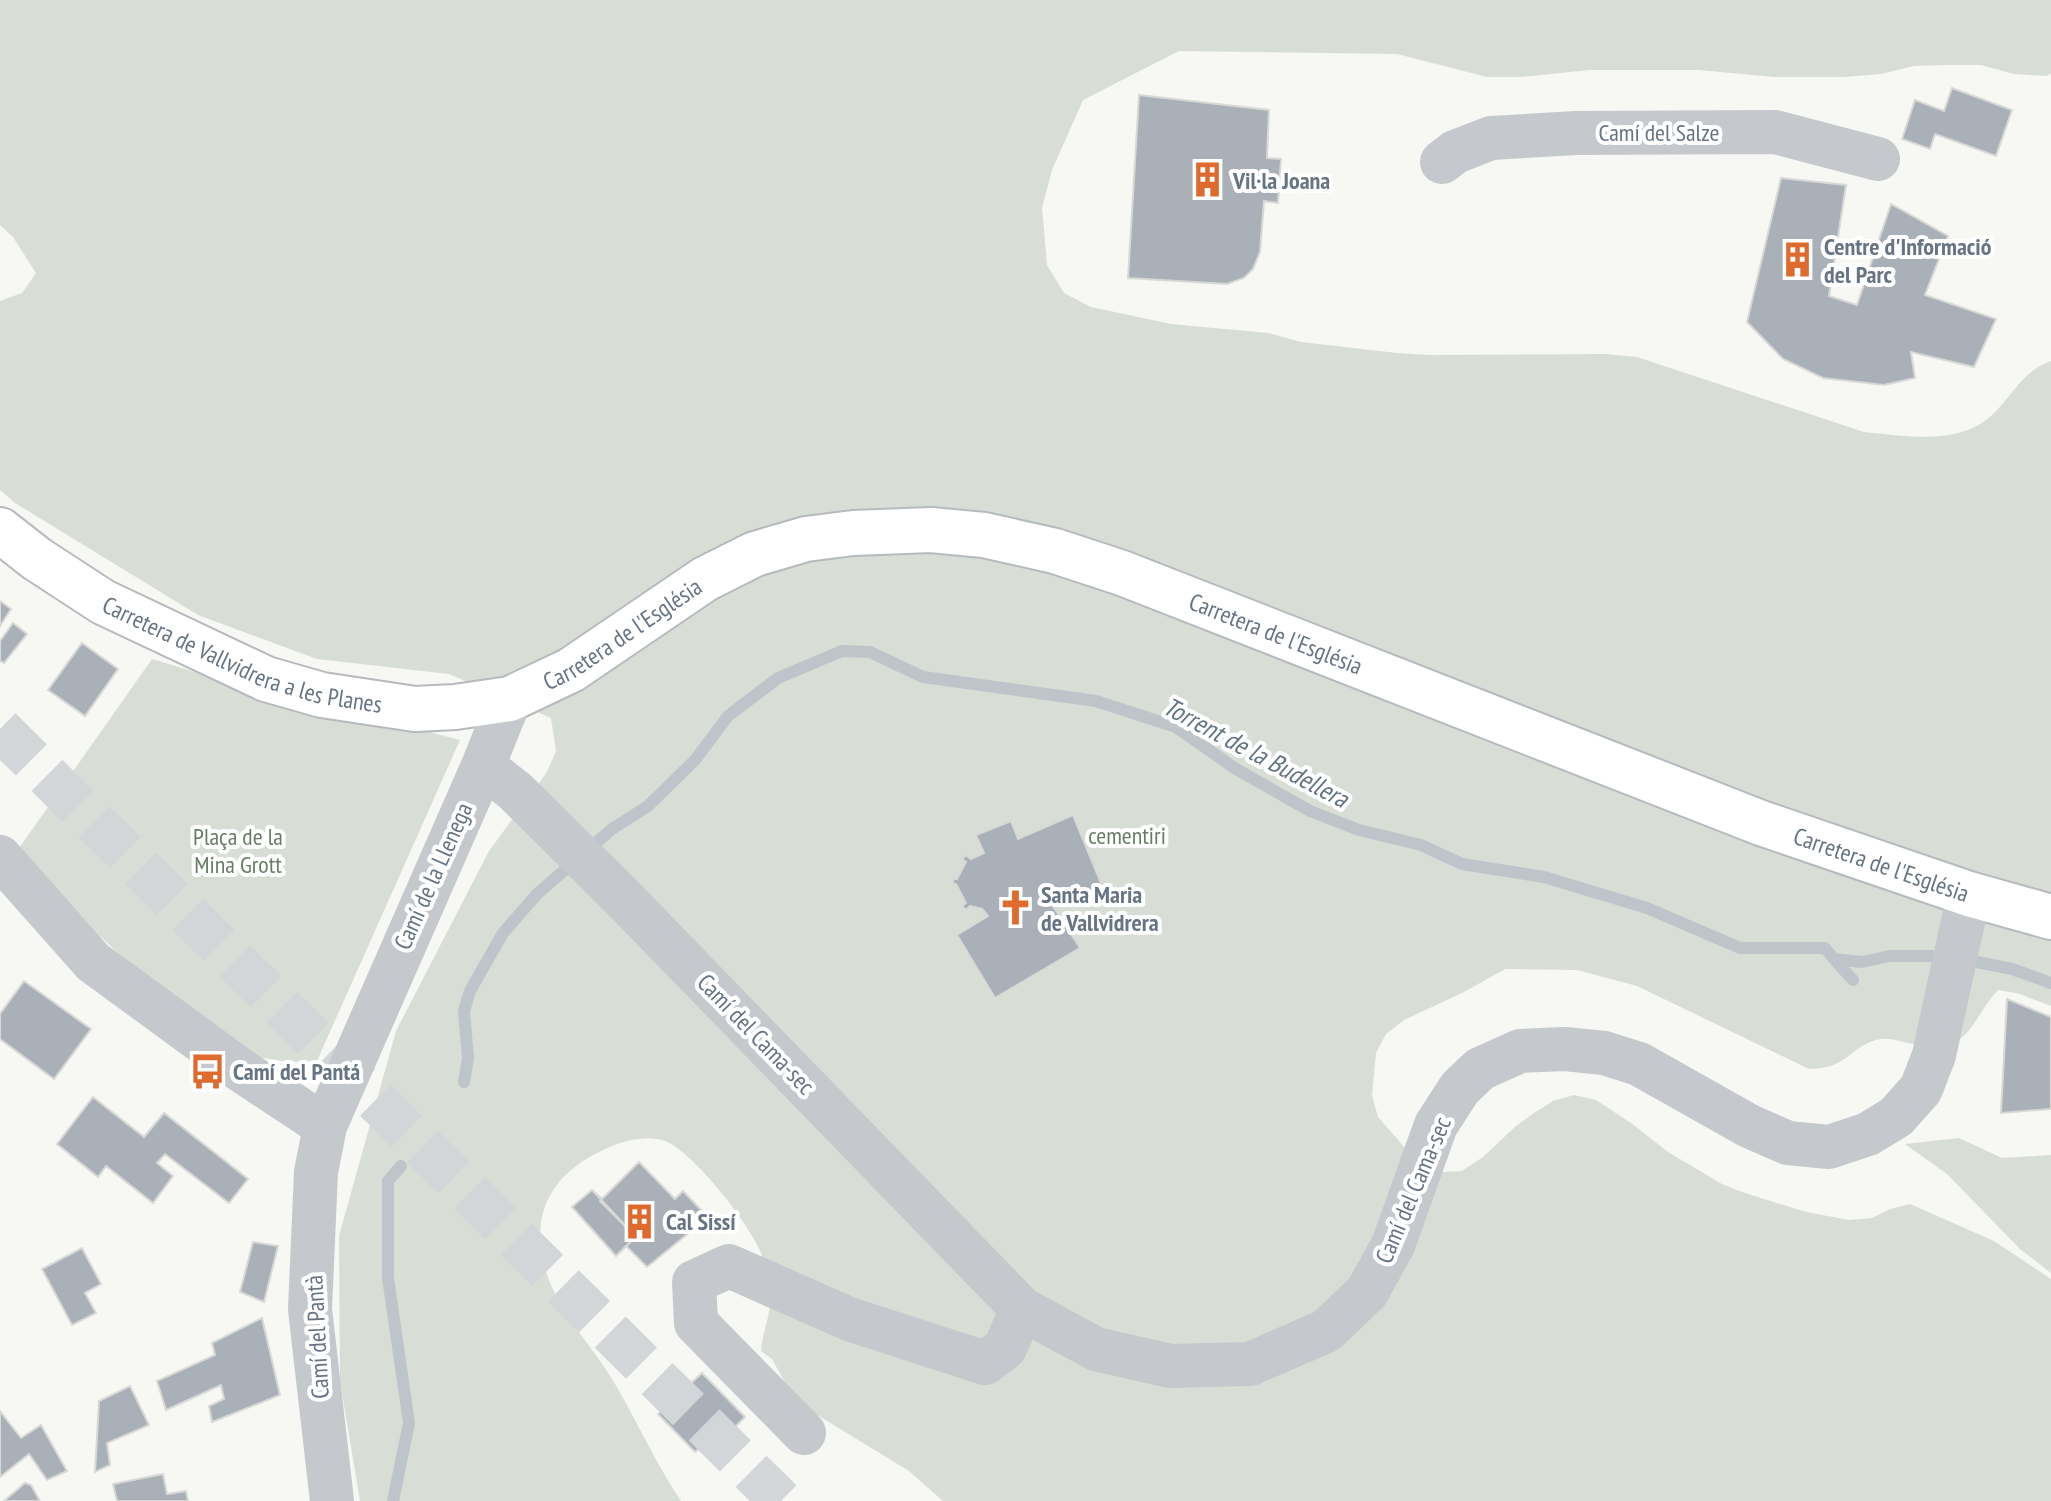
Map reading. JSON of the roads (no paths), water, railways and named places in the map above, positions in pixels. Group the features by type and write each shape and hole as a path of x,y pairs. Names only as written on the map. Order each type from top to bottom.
{"main road":[{"name":"Carretera de Vallvidrera a les Planes","path":"0,530 37,559 103,602 266,679 322,695 415,709 510,699"},
{"name":"Carretera de l'Església","path":"510,699 571,670 672,599 755,554 806,539 853,533 931,530 984,535 1055,551 1122,573 1761,823 1969,894 2051,917"}],"street":[{"name":"Camí del Salze","path":"1442,162 1463,148 1491,138 1576,133 1775,132 1878,159"},
{"name":"Camí de la Llenega","path":"325,1126 510,699"},
{"name":"Camí del Cama-sec","path":"483,766 515,791 622,897 1022,1309 1096,1349 1170,1366 1250,1364 1326,1331 1367,1292 1393,1245 1436,1125 1460,1088 1480,1069 1520,1051 1565,1049 1604,1053 1639,1064 1749,1126 1788,1143 1829,1147 1868,1134 1896,1117 1921,1089 1934,1055 1969,894"},
{"path":"0,857 93,962 242,1071 325,1126"},
{"name":"Camí del Pantà","path":"325,1126 316,1172 310,1309 332,1501"},
{"path":"804,1433 696,1323 694,1282 729,1266 849,1319 985,1363 1005,1348 1022,1309"}],"waterway":[{"name":"Torrent de la Budellera","path":"464,1082 468,1058 464,1011 470,991 503,933 537,894 612,829 648,806 695,760 728,716 778,678 842,651 870,652 923,677 1096,701 1176,727 1236,769 1310,811 1359,830 1421,845 1462,864 1544,877 1647,908 1740,948 1825,948 1834,959 1862,962 1890,956 1932,956"},
{"path":"1834,959 1853,980"},
{"name":"Torrent de la Budellera","path":"1972,961 2012,969 2051,983"},
{"path":"393,1501 409,1423 388,1278 388,1181 401,1166"}],"tunnel":[{"path":"0,729 781,1501"}],"place":[{"name":"Vil·la Joana","path":"1207,180"},
{"name":"Centre d'Informació del Parc","path":"1798,260"},
{"name":"Santa Maria de Vallvidrera","path":"1015,908"},
{"name":"Camí del Pantá","path":"207,1071"},
{"name":"Cal Sissí","path":"640,1221"}],"park label":[{"name":"cementiri","path":"1127,835"},
{"name":"Plaça de la Mina Grott","path":"238,850"}]}
